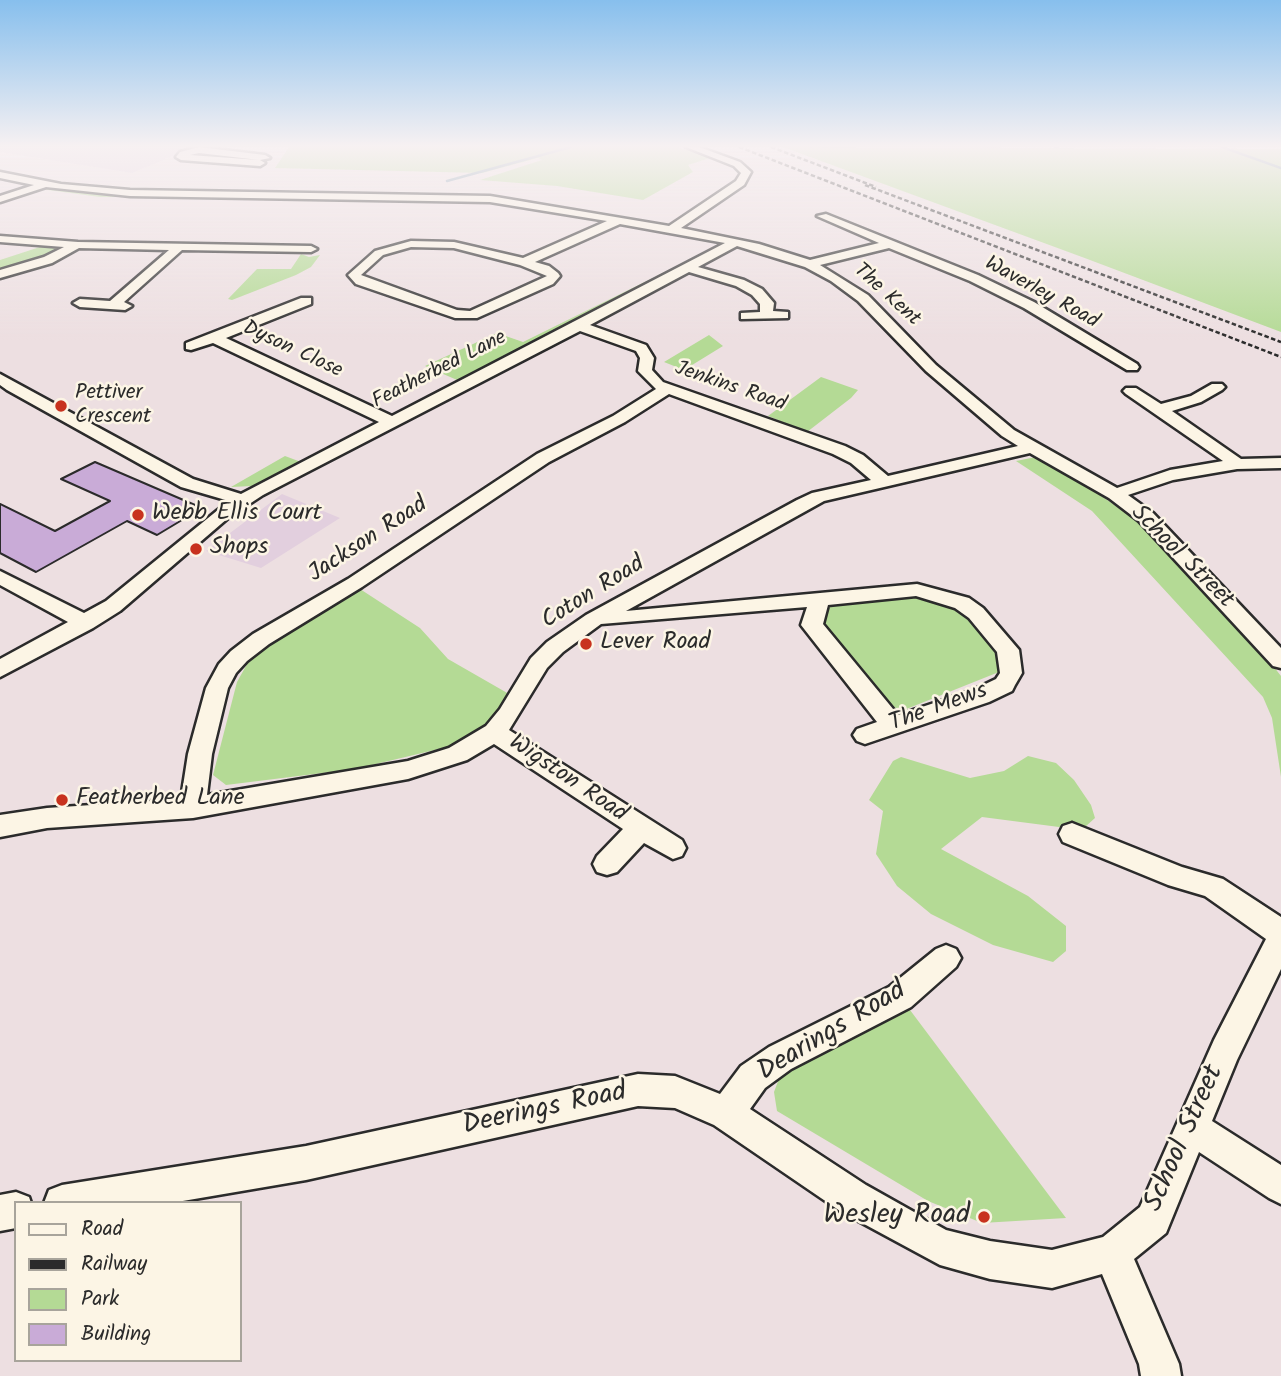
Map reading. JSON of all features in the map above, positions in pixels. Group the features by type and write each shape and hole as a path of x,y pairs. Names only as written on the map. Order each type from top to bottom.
{"street":[{"name":"The Kent","path":"569,211 735,242 809,264 850,288 972,404 1008,433 1033,446"},
{"path":"671,229 698,211"},
{"name":"Waverley Road","path":"821,216 974,278 1029,305 1132,367"},
{"path":"524,262 545,269 554,276 549,281 472,315 455,314 360,281 354,275 379,253 411,244 454,245 524,262 619,219"},
{"path":"0,239 78,244 313,249"},
{"path":"10,255 41,242"},
{"name":"Featherbed Lane","path":"0,669 86,622 136,589 222,514 243,500 390,421 691,268 735,242"},
{"path":"0,274 48,260 78,244"},
{"path":"809,264 890,244"},
{"path":"80,303 120,305 179,247"},
{"path":"691,268 740,283 757,292 766,303 766,314"},
{"name":"Dyson Close","path":"191,346 302,306"},
{"path":"746,316 783,314"},
{"name":"Jenkins Road","path":"579,326 641,348 647,358 645,371 657,385 839,450 857,459 884,482"},
{"name":"Dyson Close","path":"214,338 390,421"},
{"path":"4,386 187,482 243,500"},
{"path":"1160,409 1196,399 1217,387"},
{"name":"Jackson Road","path":"193,808 200,754 218,688 227,669 239,656 261,639 355,583 543,458 620,419 667,389"},
{"path":"1131,391 1237,464"},
{"name":"Coton Road","path":"0,826 47,818 193,808 408,770 458,754 494,732 508,715 539,663 555,647 593,620 803,504 884,482 1011,454 1033,446"},
{"name":"School Street","path":"1033,446 1115,494 1146,517 1281,661"},
{"path":"1115,494 1170,475 1237,464 1281,463"},
{"path":"0,577 86,622"},
{"name":"The Mews","path":"819,600 917,590 962,603 976,613 1007,650 1010,658 1010,678 1004,685 981,696 865,734"},
{"path":"593,620 819,600 812,625"},
{"path":"764,605 782,609 812,625 893,725"},
{"name":"Wigston Road","path":"494,732 673,848"},
{"name":"Wigston Road","path":"607,864 640,829"},
{"path":"1072,834 1116,841 1213,887 1281,935"},
{"name":"School Street","path":"990,1260 1052,1269 1112,1253 1153,1220 1225,1051 1273,975 1281,935"},
{"name":"Dearings Road","path":"726,1113 753,1077 780,1058 900,997 946,958"},
{"name":"Deerings Road","path":"74,1201 306,1163 638,1090 675,1092 726,1113 853,1198 940,1247 990,1260"},
{"path":"1193,1128 1281,1186"},
{"path":"1112,1253 1159,1364 1161,1376"}],"shaded area":[{"path":"282,494 340,518 261,568 206,551"}],"green space":[{"path":"958,211 1281,211 1281,332"},
{"path":"43,246 66,247 46,259 0,272 0,260"},
{"path":"301,254 309,257 320,255 311,267 296,275 232,300 228,299 257,269 291,269"},
{"path":"677,266 685,268 457,380 425,366 497,333 523,342"},
{"path":"709,335 723,346 684,370 664,362"},
{"path":"821,377 858,390 807,432 768,416"},
{"path":"285,456 301,462 252,486 231,487"},
{"path":"1036,457 1063,469 1140,523 1252,639 1281,676 1281,777 1272,718 1263,697 1092,511 1016,461"},
{"path":"360,589 420,628 448,659 509,694 507,709 486,728 460,744 355,769 226,785 213,775 237,682 251,657 275,637"},
{"path":"921,594 962,606 999,648 1004,670 904,710 889,706 820,619 828,604"},
{"path":"1028,756 1056,763 1074,780 1091,805 1095,818 1085,827 1059,827 982,817 941,849 1028,896 1066,926 1066,951 1053,962 993,945 931,914 897,886 876,854 883,811 869,800 893,761 901,757 970,778 1004,771"},
{"path":"907,1006 1066,1218 982,1223 928,1201 777,1111 774,1092 780,1076"}],"building":[{"name":"Webb Ellis Court","path":"95,462 202,508 157,535 127,521 36,572 0,553 0,504 55,531 110,501 61,479"}],"railway":[{"path":"905,211 1281,357"},
{"path":"934,211 1281,342"}],"place":[{"name":"Pettiver Crescent","path":"61,406"},
{"name":"Webb Ellis Court","path":"138,515"},
{"name":"Shops","path":"196,549"},
{"name":"Lever Road","path":"586,644"},
{"name":"Featherbed Lane","path":"62,800"},
{"name":"Wesley Road","path":"984,1217"}]}
